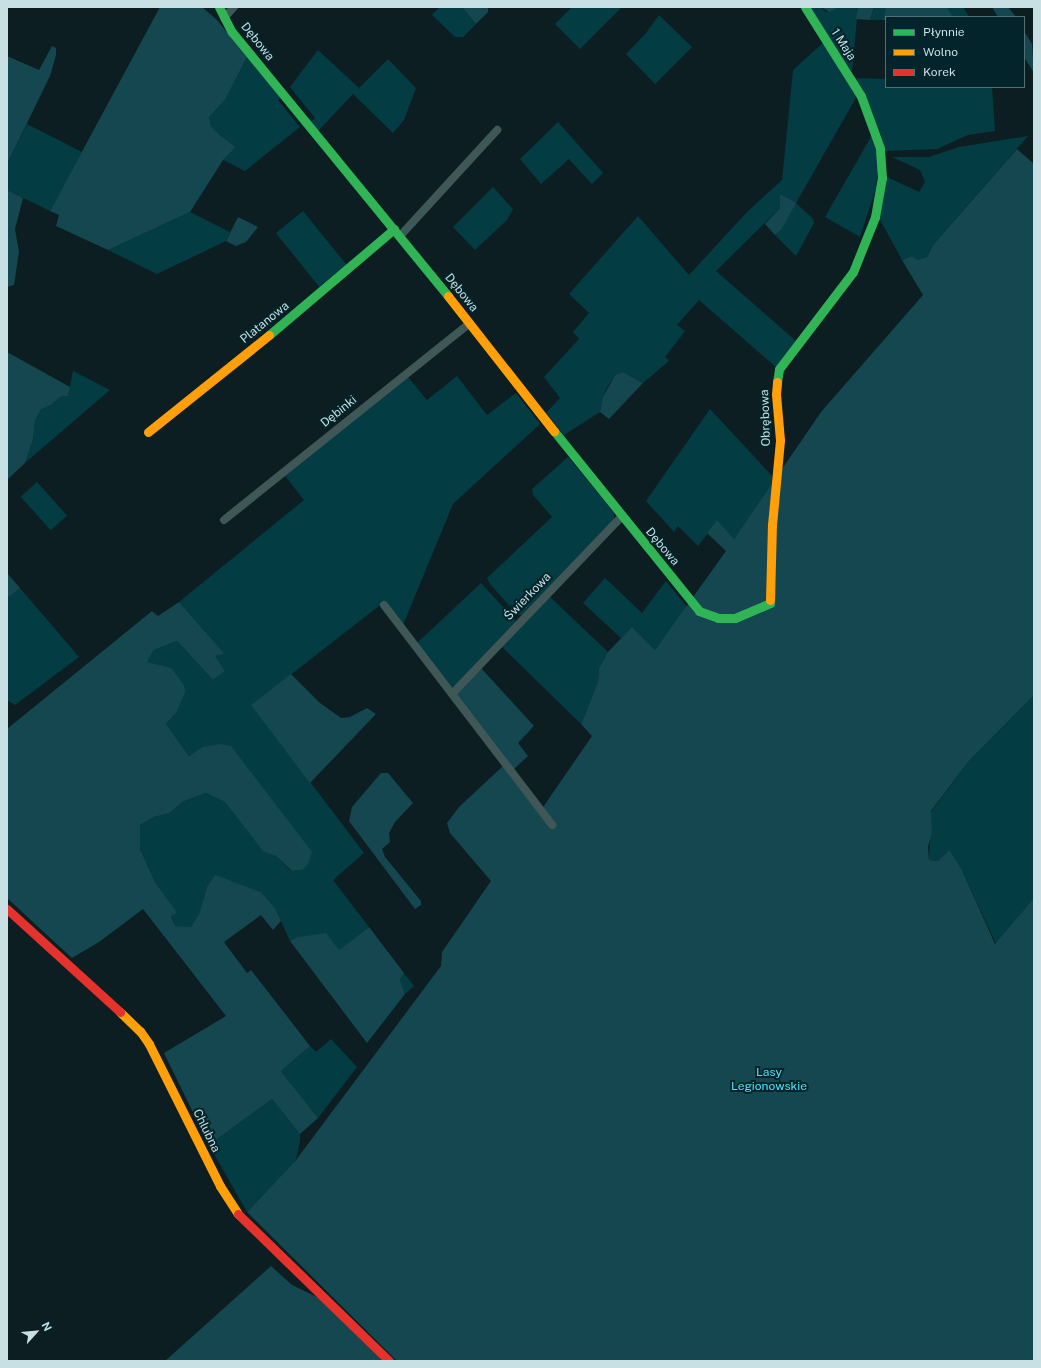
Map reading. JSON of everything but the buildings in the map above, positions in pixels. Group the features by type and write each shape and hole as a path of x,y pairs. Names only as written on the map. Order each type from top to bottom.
{"street":[{"name":"Dębowa","path":"219,7 232,32 470,323 621,517 686,595"},
{"path":"224,18 234,7"},
{"name":"1 Maja","path":"805,7 861,96"},
{"name":"Obrębowa","path":"686,595 699,610 718,618 734,618 770,603 772,525 780,440 776,394 779,369 853,272 875,217 881,185 883,164 880,148 861,96"},
{"path":"397,233 497,130"},
{"name":"Platanowa","path":"148,432 397,233"},
{"name":"Dębinki","path":"224,520 470,323"},
{"name":"Świerkowa","path":"452,694 621,517"},
{"path":"384,605 552,826"},
{"name":"Chlubna","path":"7,910 137,1027 150,1044 220,1186 236,1212 388,1361"}],"shaded area":[{"path":"440,7 462,7 476,24 463,37 455,37 432,15"},
{"path":"572,7 621,8 580,49 555,24"},
{"path":"809,7 820,7 826,12 839,7 858,7 852,72"},
{"path":"874,7 886,7 883,20 870,20"},
{"path":"947,7 963,7 968,16 952,16"},
{"path":"659,15 692,47 655,84 626,54 646,33"},
{"path":"824,42 857,96 796,203 813,219 814,223 796,256 775,235 781,230 780,208 716,271 796,341 777,368 699,300 677,325 685,331 665,357 669,361 643,383 623,372 615,375 606,389 600,412 564,435 546,413 560,398 544,377 579,339 573,332 589,313 569,294 638,216 689,275 748,211 782,180 793,70"},
{"path":"318,50 359,88 388,59 416,88 404,120 393,133 353,94 318,131 311,122 315,118 290,87"},
{"path":"247,57 281,97 278,100 300,127 245,171 223,160 236,147 221,136 211,126 209,117 225,100"},
{"path":"853,78 885,79 885,88 992,88 995,131 968,135 937,149 885,151"},
{"path":"558,122 603,173 592,184 569,159 541,184 520,159"},
{"path":"27,124 82,152 50,211 7,190 7,164"},
{"path":"872,135 879,162 875,191 860,237 825,217"},
{"path":"1028,136 933,245 927,257 918,260 912,256 902,260 877,214 887,177 919,192 925,182 920,170 892,157 929,157 959,147"},
{"path":"493,187 513,209 507,220 475,250 453,227"},
{"path":"303,211 346,265 319,287 276,233"},
{"path":"190,212 230,232 226,241 157,274 108,250"},
{"path":"73,371 110,390 25,463 33,440 35,421 41,408 51,405 60,397 68,396"},
{"path":"407,376 427,400 457,376 487,415 516,393 540,424 453,504 403,625 384,602 252,705 364,853 333,880 369,927 339,950 312,935 290,941 275,908 261,892 229,881 207,887 199,914 191,928 175,926 171,915 176,913 155,882 140,849 140,825 154,817 170,813 182,802 206,793 225,802 263,850 276,856 291,871 302,870 202,747 189,756 166,724 176,713 147,662 154,650 177,641 213,680 225,671 214,656 225,654 179,602 304,500 285,476"},
{"path":"710,409 772,476 773,483 734,539 717,521 698,546 678,526 674,532 646,501"},
{"path":"568,457 614,513 614,520 522,615 518,615 490,584 487,578 552,517 533,495 532,489"},
{"path":"37,482 67,515 51,530 21,497"},
{"path":"605,578 642,613 666,581 687,607 655,650 632,627 622,639 583,603"},
{"path":"481,583 516,621 454,687 451,688 417,643"},
{"path":"20,588 79,657 15,705 7,700 7,595 9,597"},
{"path":"550,597 608,652 599,668 598,682 581,724 502,647"},
{"path":"1034,695 1034,898 996,944 962,870 948,851 938,861 929,860 931,812 968,762"},
{"path":"404,973 414,986 405,994 400,980"},
{"path":"331,1039 357,1067 318,1118 281,1071 310,1046 316,1052"},
{"path":"272,1099 300,1134 296,1160 247,1212 209,1145"}],"green space":[{"path":"160,7 202,7 217,20 247,57 225,100 209,117 211,126 221,136 236,147 223,160 190,212 108,250 56,226 59,215 50,211"},
{"path":"462,7 488,7 488,12 476,24"},
{"path":"820,7 839,7 830,12"},
{"path":"858,7 874,7 870,20 856,19"},
{"path":"886,7 947,7 952,16 885,16 885,20 883,20"},
{"path":"992,7 1008,7 1015,16 997,16"},
{"path":"1025,33 1032,44 1034,73 1025,59"},
{"path":"52,46 56,48 56,55 50,76 7,164 7,56 39,70"},
{"name":"Lasy Legionowskie","path":"1017,149 1034,164 1034,695 968,762 931,811 932,832 928,847 929,860 938,861 949,850 962,870 995,944 1034,898 1034,1361 397,1361 247,1212 296,1160 441,966 442,952 491,881 450,833 447,823 459,807 503,766 539,813 592,736 581,724 598,682 599,668 608,652 632,627 655,650 726,551 707,533 717,520 734,539 821,412 923,295 902,260 912,256 918,260 927,257 933,245"},
{"path":"7,190 23,198 15,229 19,252 14,285 7,287"},
{"path":"780,194 796,203 781,230 775,235 765,224 780,208"},
{"path":"238,217 258,227 246,242 236,246 226,241"},
{"path":"7,352 70,387 68,396 60,397 51,405 41,409 35,421 33,440 25,463 7,480"},
{"path":"623,372 643,383 609,419 600,412 603,397 615,375"},
{"path":"7,573 20,588 9,597 7,595"},
{"path":"179,602 225,654 215,656 225,671 213,680 177,641 154,650 147,662 171,668 184,685 185,692 176,713 166,724 189,756 202,747 221,744 231,746 312,852 308,864 302,870 292,871 276,856 263,851 225,802 206,793 182,802 170,813 154,817 140,825 140,849 155,882 177,913 171,916 175,926 191,927 199,914 207,887 215,875 261,892 275,908 281,921 273,930 261,915 224,942 247,973 251,970 310,1046 281,1071 318,1118 300,1134 272,1099 209,1145 164,1053 226,1016 143,909 99,942 72,958 7,898 7,729 152,611 158,616"},
{"path":"481,668 534,726 518,743 528,756 513,770 457,696 457,692"},
{"path":"291,674 320,703 341,718 350,717 367,708 376,714 310,783 251,705"},
{"path":"381,773 388,773 413,803 395,822 389,833 390,842 382,849 385,857 421,901 421,905 415,909 349,821 352,807"},
{"path":"369,927 404,973 400,980 405,994 367,1043 290,941 298,937 326,933 339,950"},
{"path":"271,1266 292,1285 319,1298 383,1361 165,1361"}],"traffic: fast":[{"path":"219,7 232,32 448,296"},
{"path":"777,382 779,369 853,272 875,217 882,178 880,148 861,96 805,7"},
{"path":"269,335 394,229"},
{"path":"554,431 699,611 718,618 735,618 770,603 770,600"}],"traffic: slow":[{"path":"448,296 554,431"},
{"path":"148,432 269,335"},
{"path":"770,600 772,525 780,440 776,394 777,382"},
{"path":"120,1012 140,1031 149,1044 220,1186 238,1214"}],"traffic: jam":[{"path":"7,909 120,1012"},
{"path":"238,1214 389,1361"}]}
